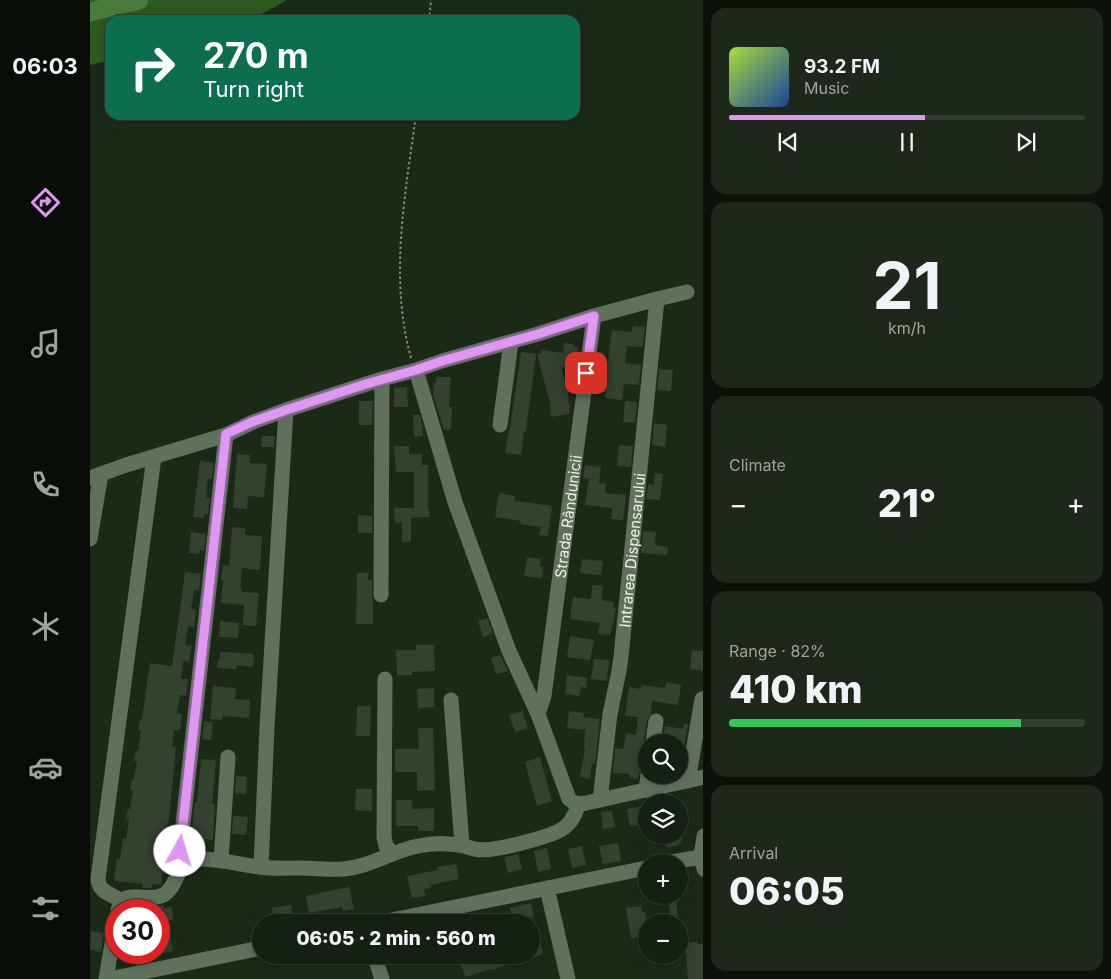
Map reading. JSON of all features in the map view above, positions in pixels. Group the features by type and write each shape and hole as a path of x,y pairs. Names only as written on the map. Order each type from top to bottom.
{"street":[{"path":"90,539 95,476 226,434 286,410 382,379 594,316 687,292"},
{"name":"Intrarea Dispensarului","path":"600,800 610,714 621,657 657,299"},
{"name":"Strada Rândunicii","path":"538,714 544,696 594,316"},
{"path":"500,425 511,342"},
{"path":"416,370 459,512 509,652 538,714 569,799 573,803 579,804 600,800 642,784"},
{"path":"381,595 382,379"},
{"path":"261,867 267,727 286,410"},
{"path":"180,870 180,851 226,434"},
{"path":"115,899 112,894 101,889 98,885 98,879 154,457"},
{"path":"385,679 384,837 386,846 392,853"},
{"path":"702,699 688,781 703,777"},
{"path":"451,700 462,845"},
{"path":"654,734 656,721"},
{"path":"221,861 228,757"},
{"path":"127,899 129,897 162,896 170,890 184,864 194,859 261,867 343,869 378,861 392,853 420,846 441,844 462,845 474,849 493,849 536,839 565,828 573,818 579,804"},
{"path":"688,863 702,863 703,850"},
{"path":"421,914 638,870"},
{"path":"547,888 568,979"},
{"path":"110,964 108,979 145,976 252,950"},
{"path":"377,964 382,979"}],"path":[{"path":"430,15 432,0"},
{"path":"415,120 404,204 400,268 403,322 416,370"}],"green space":[{"path":"90,0 287,0 260,15 105,15 105,61 90,65"}],"building":[{"path":"633,326 645,327 643,347 627,346 625,363 641,365 639,385 624,384 622,400 605,398 606,392 602,392 612,330 632,332"},
{"path":"564,343 574,344 573,346 578,347 575,369 561,367 568,393 570,414 551,417 549,396 537,354 541,354 541,350 563,353"},
{"path":"521,352 536,354 521,455 505,453"},
{"path":"659,369 673,370 671,391 657,390"},
{"path":"436,377 451,377 449,407 452,407 451,430 444,430 433,395"},
{"path":"407,387 408,407 394,407 394,388"},
{"path":"359,401 373,401 372,425 359,425"},
{"path":"625,401 637,402 635,423 623,422"},
{"path":"413,415 420,415 423,436 414,437"},
{"path":"654,423 667,425 665,447 652,445"},
{"path":"262,436 275,436 274,447 261,447"},
{"path":"619,445 633,446 631,467 617,466"},
{"path":"394,446 409,446 409,454 422,454 422,465 428,465 429,517 411,518 411,542 402,542 402,522 395,523 394,508 414,508 414,472 396,472"},
{"path":"237,454 250,455 250,463 267,464 264,497 248,496 247,509 233,508"},
{"path":"200,461 214,463 212,479 208,479 206,497 210,498 208,514 204,514 204,518 193,517"},
{"path":"585,465 601,467 599,483 606,484 605,493 626,495 623,520 611,519 612,508 585,505 589,479 583,478"},
{"path":"655,473 663,474 660,500 646,499 648,484 654,485"},
{"path":"499,493 515,496 515,501 552,506 548,536 539,535 541,527 520,524 521,521 495,517"},
{"path":"358,515 372,516 372,533 358,533"},
{"path":"232,527 245,528 245,535 262,536 260,570 242,568 240,589 242,589 241,592 259,593 256,626 243,625 244,605 221,603 223,565 229,566"},
{"path":"643,531 656,532 655,545 668,547 667,555 641,553"},
{"path":"191,532 206,534 204,551 200,550 199,554 189,553"},
{"path":"527,557 541,559 540,566 543,567 542,578 524,576"},
{"path":"582,559 603,561 601,575 580,573"},
{"path":"185,572 201,574 199,591 194,590 191,609 196,610 194,627 188,626 185,645 192,646 189,662 183,661 181,679 188,679 186,696 180,695 177,713 182,714 180,730 174,730 172,746 176,747 168,825 166,825 161,867 163,867 161,885 152,884 152,888 142,888 143,884 114,881 117,858 120,859 123,838 126,839 129,819 126,819 128,809 130,809 133,791 130,790 137,761 134,761 136,750 138,751 141,730 138,730 140,719 142,719 150,663 172,666"},
{"path":"357,573 368,573 368,580 372,580 373,624 356,624"},
{"path":"592,585 603,586 602,600 614,602 613,608 616,608 610,635 598,634 600,623 570,619 573,597 591,599"},
{"path":"487,618 493,633 483,637 478,621"},
{"path":"220,621 239,623 238,638 219,637"},
{"path":"570,636 594,640 590,660 567,657"},
{"path":"416,645 434,645 435,671 412,672 412,675 397,675 396,650 416,650"},
{"path":"692,650 703,651 703,671 690,669"},
{"path":"220,652 254,654 253,667 237,665 236,669 217,668"},
{"path":"500,655 508,671 496,674 491,658"},
{"path":"594,659 609,660 607,681 591,679"},
{"path":"567,675 587,678 586,688 581,687 579,696 565,694"},
{"path":"666,682 681,685 678,705 652,701 651,714 647,720 645,734 638,734 638,779 630,778 630,774 613,773 615,748 623,749 626,733 636,735 638,717 625,716 629,687 641,689 641,685 665,688"},
{"path":"213,686 236,688 235,699 250,700 249,718 223,716 222,720 210,719"},
{"path":"434,688 434,707 418,708 417,689"},
{"path":"357,706 371,706 370,736 356,736"},
{"path":"522,711 528,728 515,732 509,715"},
{"path":"569,711 584,713 583,717 600,719 595,764 592,763 590,779 580,777 585,749 585,730 567,728"},
{"path":"204,721 213,722 211,740 202,739"},
{"path":"684,723 688,724 686,734 664,734 665,726 683,729"},
{"path":"418,728 433,728 435,790 417,791 417,772 395,772 395,749 419,749"},
{"path":"540,757 552,801 537,806 525,762"},
{"path":"201,759 216,760 212,804 215,804 213,840 206,839 205,847 190,845"},
{"path":"236,776 247,777 246,794 235,793"},
{"path":"356,789 372,789 372,811 355,810"},
{"path":"396,800 412,800 412,809 434,808 434,831 418,831 418,826 396,826"},
{"path":"638,807 638,825 630,826 627,809"},
{"path":"612,811 615,827 603,829 601,812"},
{"path":"233,816 248,817 246,835 232,834"},
{"path":"618,843 621,861 603,864 599,846"},
{"path":"666,844 679,844 679,845 667,848"},
{"path":"582,846 586,865 572,868 568,849"},
{"path":"547,848 551,869 538,872 534,851"},
{"path":"518,854 522,869 508,873 504,857"},
{"path":"456,864 459,879 430,885 431,888 424,889 425,896 412,898 407,876 438,870 437,867"},
{"path":"349,887 354,909 343,911 342,907 309,913 306,896"},
{"path":"531,903 533,914 511,914 510,908"},
{"path":"669,904 677,904 677,914 664,914 670,913"},
{"path":"291,905 293,914 273,914 272,908"},
{"path":"641,906 642,912 645,912 645,914 638,914 638,937 631,938 626,908"},
{"path":"170,907 172,907 173,920 170,920"},
{"path":"91,931 104,933 101,952 90,950"},
{"path":"170,936 173,951 170,952"},
{"path":"540,940 543,954 540,955"},
{"path":"698,942 698,944 703,944 703,979 688,979 688,943"},
{"path":"461,964 506,964 492,970 465,977"}],"waterway":[{"path":"90,12 139,0"}],"route":[{"path":"180,851 226,434 252,422 366,384 594,316 586,373"}]}
